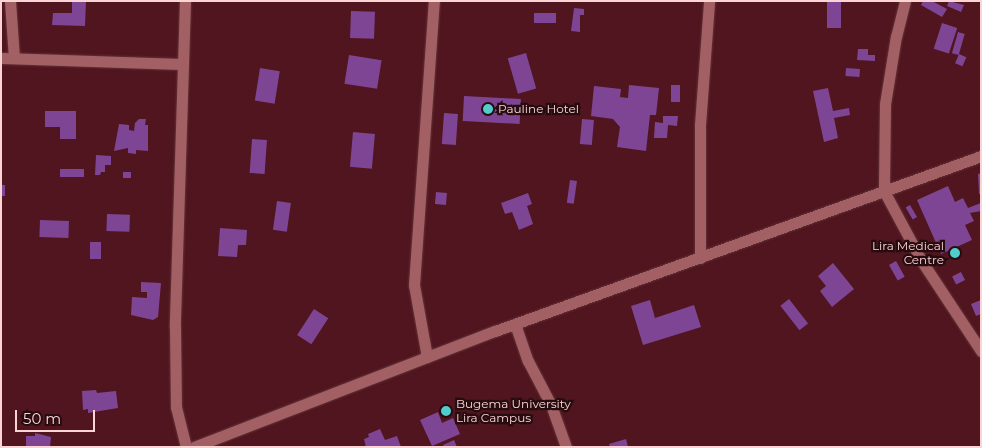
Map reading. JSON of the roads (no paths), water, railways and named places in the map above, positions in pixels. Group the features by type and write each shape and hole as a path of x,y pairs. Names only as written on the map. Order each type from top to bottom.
{"street":[{"path":"10,1 14,58"},
{"path":"185,1 176,274 175,397 186,447"},
{"path":"427,358 414,285 434,1"},
{"path":"700,258 700,125 709,1"},
{"path":"905,1 886,96 884,191 926,268 981,351"},
{"path":"1,58 183,64"},
{"path":"194,447 515,324 981,156"},
{"path":"515,324 528,361 552,405 566,447"}],"place":[{"name":"Pauline Hotel","path":"488,109"},
{"name":"Lira Medical Centre","path":"955,253"},
{"name":"Bugema University Lira Campus","path":"446,411"}]}
